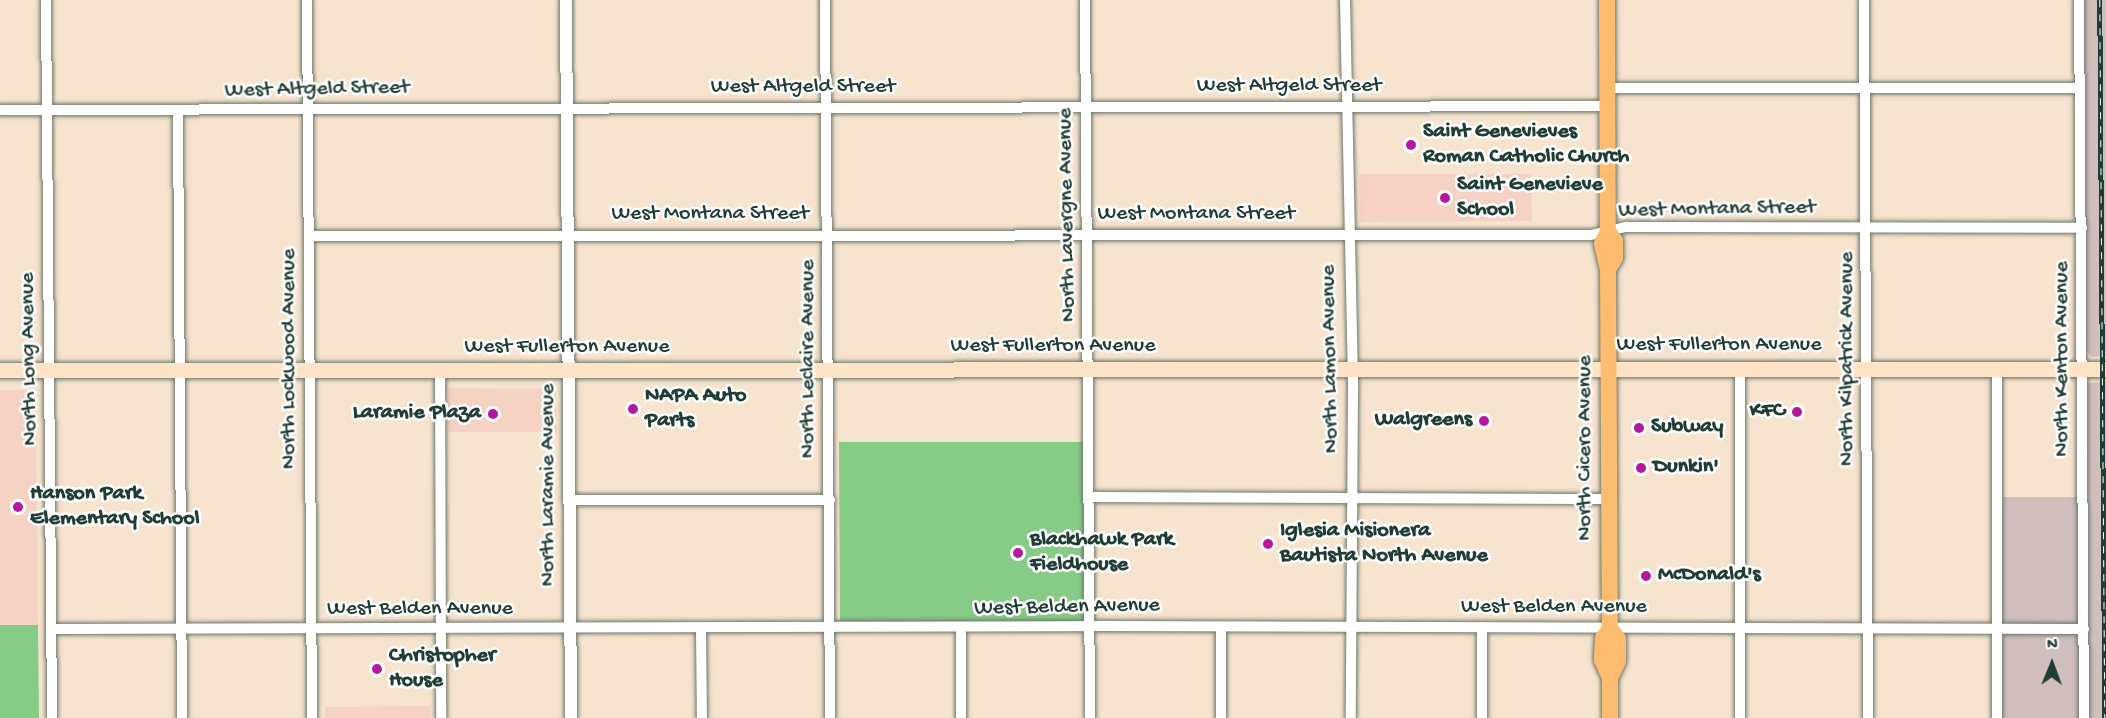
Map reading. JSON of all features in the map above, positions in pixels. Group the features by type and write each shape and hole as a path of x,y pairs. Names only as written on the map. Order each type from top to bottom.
{"main road":[{"name":"North Cicero Avenue","path":"1607,0 1608,231 1615,241 1615,258 1608,269 1610,627 1618,639 1617,661 1610,678 1610,718"},
{"name":"West Fullerton Avenue","path":"0,370 2106,369"}],"street":[{"name":"North Long Avenue","path":"46,0 52,718"},
{"name":"North Lockwood Avenue","path":"307,0 312,718"},
{"name":"North Laramie Avenue","path":"566,0 571,718"},
{"name":"North Leclaire Avenue","path":"825,0 830,718"},
{"name":"North Lavergne Avenue","path":"1085,0 1090,718"},
{"name":"North Lamon Avenue","path":"1345,0 1353,498 1351,718"},
{"name":"North Kilpatrick Avenue","path":"1864,0 1868,369 1868,718"},
{"name":"North Kenton Avenue","path":"2079,0 2084,718"},
{"path":"1607,88 2080,88"},
{"name":"West Altgeld Street","path":"0,110 1607,106"},
{"path":"178,110 182,718"},
{"name":"West Montana Street","path":"309,236 1591,235 1627,227 2082,228"},
{"path":"1740,369 1740,718"},
{"path":"1997,369 1997,718"},
{"path":"440,370 441,718"},
{"path":"1090,496 1609,499"},
{"path":"570,500 830,500"},
{"path":"1221,627 1221,718"},
{"path":"1482,627 1482,718"},
{"name":"West Belden Avenue","path":"51,629 701,630 1610,627 2084,629"},
{"path":"961,629 961,718"},
{"path":"701,630 702,718"}],"shaded area":[{"path":"2083,0 2106,0 2106,356 2091,357 2086,349"},
{"name":"Saint Genevieve School","path":"1359,174 1531,174 1532,221 1360,222"},
{"path":"2106,382 2106,718 2002,718 2003,497 2086,497 2087,383"},
{"name":"Laramie Plaza","path":"448,388 556,389 557,432 448,432"},
{"name":"Hanson Park Elementary School","path":"0,390 36,390 38,625 0,625"},
{"path":"430,706 430,718 325,718 325,707"}],"green space":[{"path":"839,442 1083,442 1085,622 840,621"},
{"path":"0,625 38,625 39,718 0,718"}],"railway":[{"path":"2100,0 2105,718"}],"place":[{"name":"Saint Genevieves Roman Catholic Church","path":"1411,145"},
{"name":"Saint Genevieve School","path":"1445,198"},
{"name":"NAPA Auto Parts","path":"633,409"},
{"name":"KFC","path":"1797,412"},
{"name":"Laramie Plaza","path":"493,414"},
{"name":"Walgreens","path":"1484,421"},
{"name":"Subway","path":"1639,428"},
{"name":"Dunkin'","path":"1641,468"},
{"name":"Hanson Park Elementary School","path":"18,507"},
{"name":"Iglesia Misionera Bautista North Avenue","path":"1268,544"},
{"name":"Blackhawk Park Fieldhouse","path":"1018,553"},
{"name":"McDonald's","path":"1646,576"},
{"name":"Christopher House","path":"377,669"}]}
